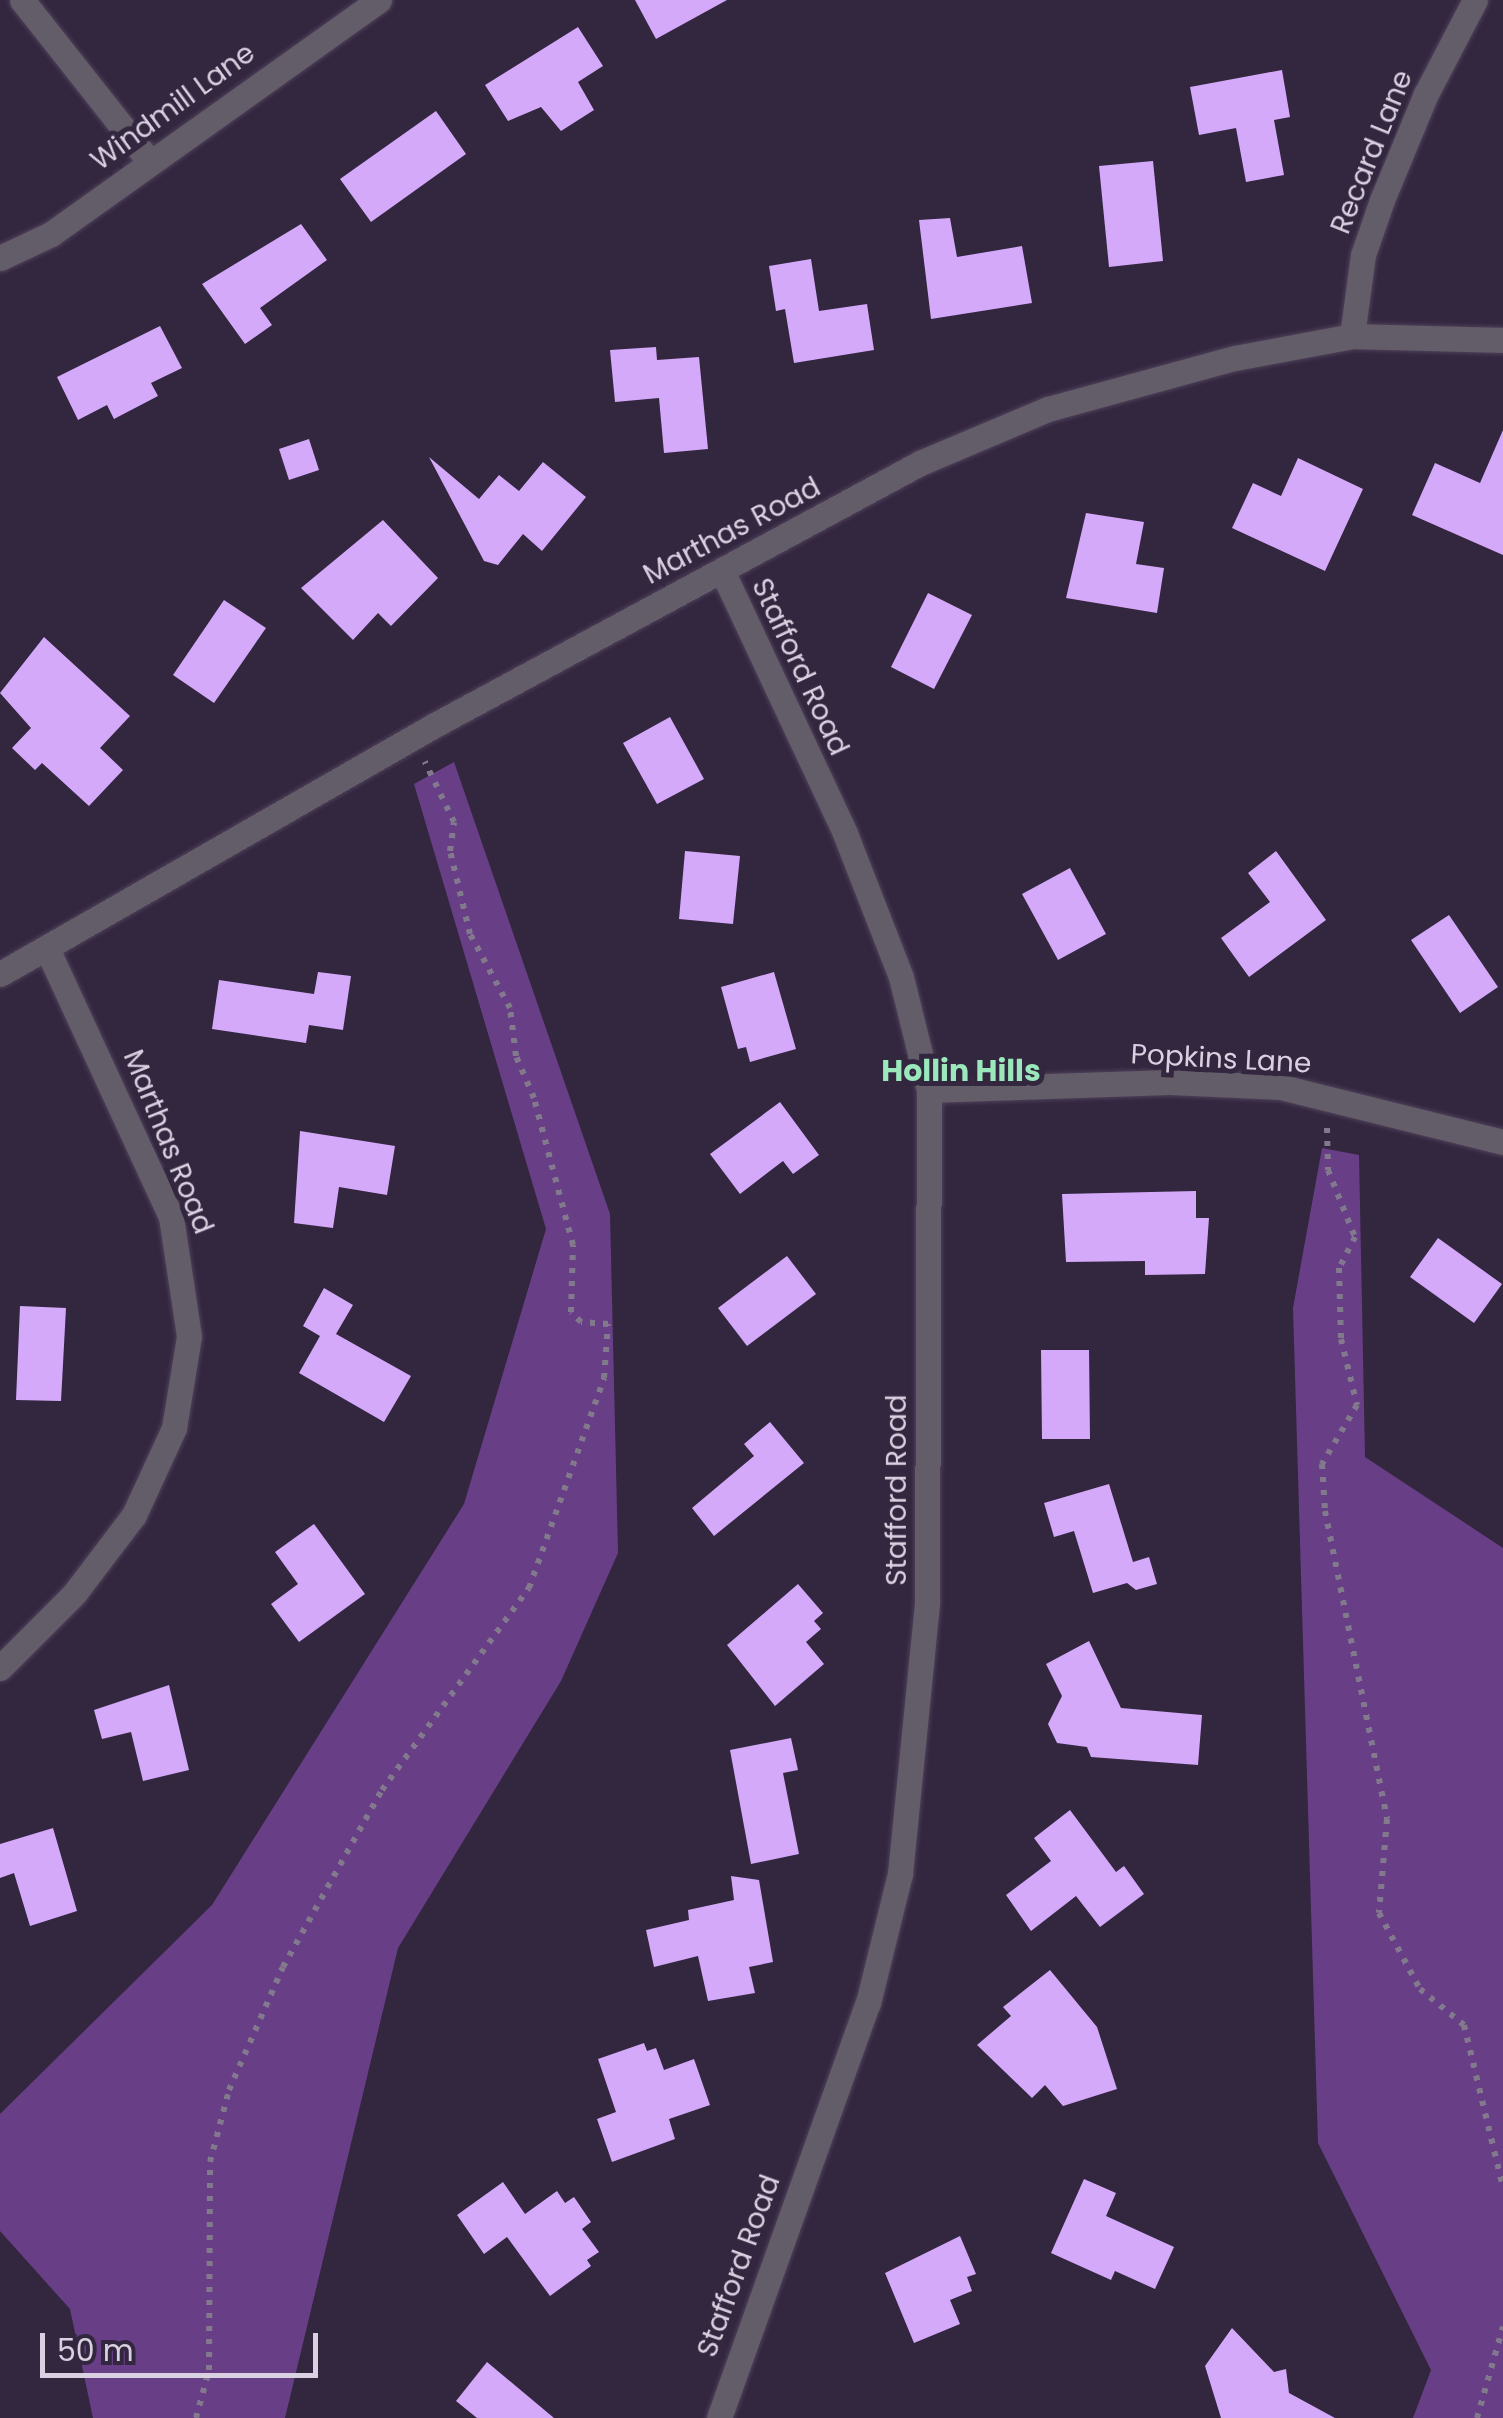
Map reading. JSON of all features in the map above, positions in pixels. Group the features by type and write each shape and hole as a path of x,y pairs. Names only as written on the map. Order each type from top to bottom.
{"street":[{"path":"22,0 149,162"},
{"name":"Windmill Lane","path":"0,258 52,234 379,0"},
{"name":"Recard Lane","path":"1352,336 1363,255 1382,200 1426,94 1475,0"},
{"name":"Marthas Road","path":"0,974 431,726 920,463 1048,409 1235,358 1352,336 1503,340"},
{"name":"Stafford Road","path":"719,2418 750,2318 868,2003 900,1874 927,1602 929,1090 901,977 845,834 722,571"},
{"name":"Marthas Road","path":"0,1668 74,1594 134,1515 174,1428 189,1336 171,1217 47,949"},
{"name":"Popkins Lane","path":"929,1090 1170,1082 1280,1086 1503,1142"}],"path":[{"path":"196,2418 209,2370 210,2162 229,2090 283,1966 364,1821 530,1588 592,1418 608,1324 580,1322 571,1312 574,1245 534,1098 516,1056 510,1008 470,934 450,852 454,822 431,775"},
{"path":"1326,1149 1356,1237 1339,1268 1341,1339 1358,1406 1322,1464 1325,1511 1387,1819 1379,1913 1420,1990 1464,2025 1503,2188"},
{"path":"1477,2418 1503,2327"}],"shaded area":[{"path":"454,762 610,1214 618,1553 561,1681 398,1948 285,2418 93,2418 70,2309 0,2231 0,2114 212,1905 464,1504 546,1229 414,784"},
{"path":"1322,1148 1359,1155 1365,1457 1503,1548 1503,2418 1413,2418 1431,2370 1318,2143 1293,1308"}],"building":[{"path":"635,0 727,0 656,39"},
{"path":"578,27 603,66 578,82 594,110 561,131 541,107 508,121 485,85"},
{"path":"1282,70 1290,117 1274,120 1284,175 1246,182 1236,128 1199,135 1190,87"},
{"path":"436,111 466,154 371,222 340,179"},
{"path":"1153,161 1163,261 1109,267 1099,166"},
{"path":"950,218 957,257 1022,246 1032,303 931,319 919,220"},
{"path":"301,224 327,260 260,308 272,325 245,344 202,284"},
{"path":"811,259 819,311 867,304 874,350 794,363 785,309 776,311 769,266"},
{"path":"160,326 182,368 151,383 158,396 114,419 107,405 78,420 57,377"},
{"path":"656,347 657,360 699,357 708,449 664,453 659,398 615,402 610,350"},
{"path":"1503,430 1503,555 1412,515 1435,463 1480,483"},
{"path":"309,439 319,470 289,480 279,449"},
{"path":"429,457 479,499 499,475 519,491 543,462 586,497 542,551 523,534 498,565 484,561"},
{"path":"1298,458 1363,489 1325,571 1232,528 1253,483 1281,496"},
{"path":"1086,513 1144,522 1136,564 1164,568 1157,613 1066,598"},
{"path":"383,520 438,578 391,626 378,613 353,640 301,588"},
{"path":"928,593 972,615 934,689 891,667"},
{"path":"224,600 266,628 214,703 173,675"},
{"path":"44,637 130,716 100,748 123,770 89,806 42,763 35,770 12,748 31,728 0,693"},
{"path":"670,717 704,779 657,804 623,743"},
{"path":"685,851 740,856 733,924 679,919"},
{"path":"1276,851 1326,920 1249,977 1221,938 1270,902 1248,873"},
{"path":"1070,868 1106,934 1058,960 1022,894"},
{"path":"1449,915 1498,987 1460,1013 1411,940"},
{"path":"318,972 351,976 343,1030 309,1025 306,1043 212,1029 219,980 314,994"},
{"path":"774,972 796,1049 750,1062 746,1047 738,1049 721,987"},
{"path":"780,1102 819,1155 793,1174 783,1161 740,1194 710,1154"},
{"path":"300,1131 395,1146 387,1195 339,1187 333,1228 294,1223"},
{"path":"1196,1191 1196,1218 1209,1218 1205,1274 1145,1275 1145,1261 1066,1262 1062,1194"},
{"path":"1438,1238 1502,1284 1474,1323 1410,1277"},
{"path":"787,1256 816,1294 747,1346 718,1308"},
{"path":"324,1288 353,1305 336,1334 411,1376 384,1422 299,1373 320,1336 303,1326"},
{"path":"20,1306 66,1308 61,1401 16,1400"},
{"path":"1041,1350 1089,1350 1090,1439 1042,1439"},
{"path":"770,1422 804,1463 714,1536 692,1508 754,1456 744,1444"},
{"path":"1109,1484 1133,1562 1149,1557 1157,1584 1136,1590 1127,1583 1093,1593 1074,1531 1054,1537 1044,1503"},
{"path":"314,1524 365,1594 299,1642 271,1604 298,1584 275,1552"},
{"path":"798,1584 823,1613 814,1621 821,1629 806,1642 824,1664 775,1706 727,1645"},
{"path":"1089,1641 1121,1708 1202,1715 1198,1765 1091,1757 1087,1747 1057,1743 1048,1724 1062,1696 1046,1664"},
{"path":"169,1685 189,1770 143,1781 131,1732 102,1739 94,1710"},
{"path":"791,1738 798,1770 783,1773 799,1854 751,1864 730,1750"},
{"path":"1070,1810 1116,1872 1124,1866 1144,1894 1100,1927 1076,1896 1031,1931 1006,1895 1051,1861 1034,1838"},
{"path":"53,1828 77,1911 30,1926 14,1873 0,1878 0,1844"},
{"path":"731,1876 759,1880 773,1962 749,1967 755,1993 708,2001 698,1956 654,1967 646,1930 689,1920 688,1910 734,1900"},
{"path":"1050,1970 1097,2027 1117,2089 1063,2106 1045,2085 1032,2098 977,2045 1011,2016 1003,2007"},
{"path":"644,2043 647,2051 656,2048 664,2070 694,2059 710,2105 669,2119 675,2139 612,2162 597,2119 616,2112 598,2059"},
{"path":"1084,2179 1116,2193 1106,2216 1174,2247 1155,2289 1115,2271 1111,2280 1051,2253"},
{"path":"503,2182 525,2214 557,2191 565,2203 574,2197 591,2222 582,2229 599,2252 587,2260 591,2266 550,2296 507,2237 484,2254 457,2215"},
{"path":"960,2236 976,2274 967,2277 972,2291 950,2300 960,2324 914,2343 885,2273"},
{"path":"1232,2328 1274,2372 1286,2369 1289,2393 1335,2418 1221,2418 1205,2366"},
{"path":"487,2362 554,2418 477,2418 456,2401"}],"district":[{"name":"Hollin Hills","path":"961,1071"}]}
